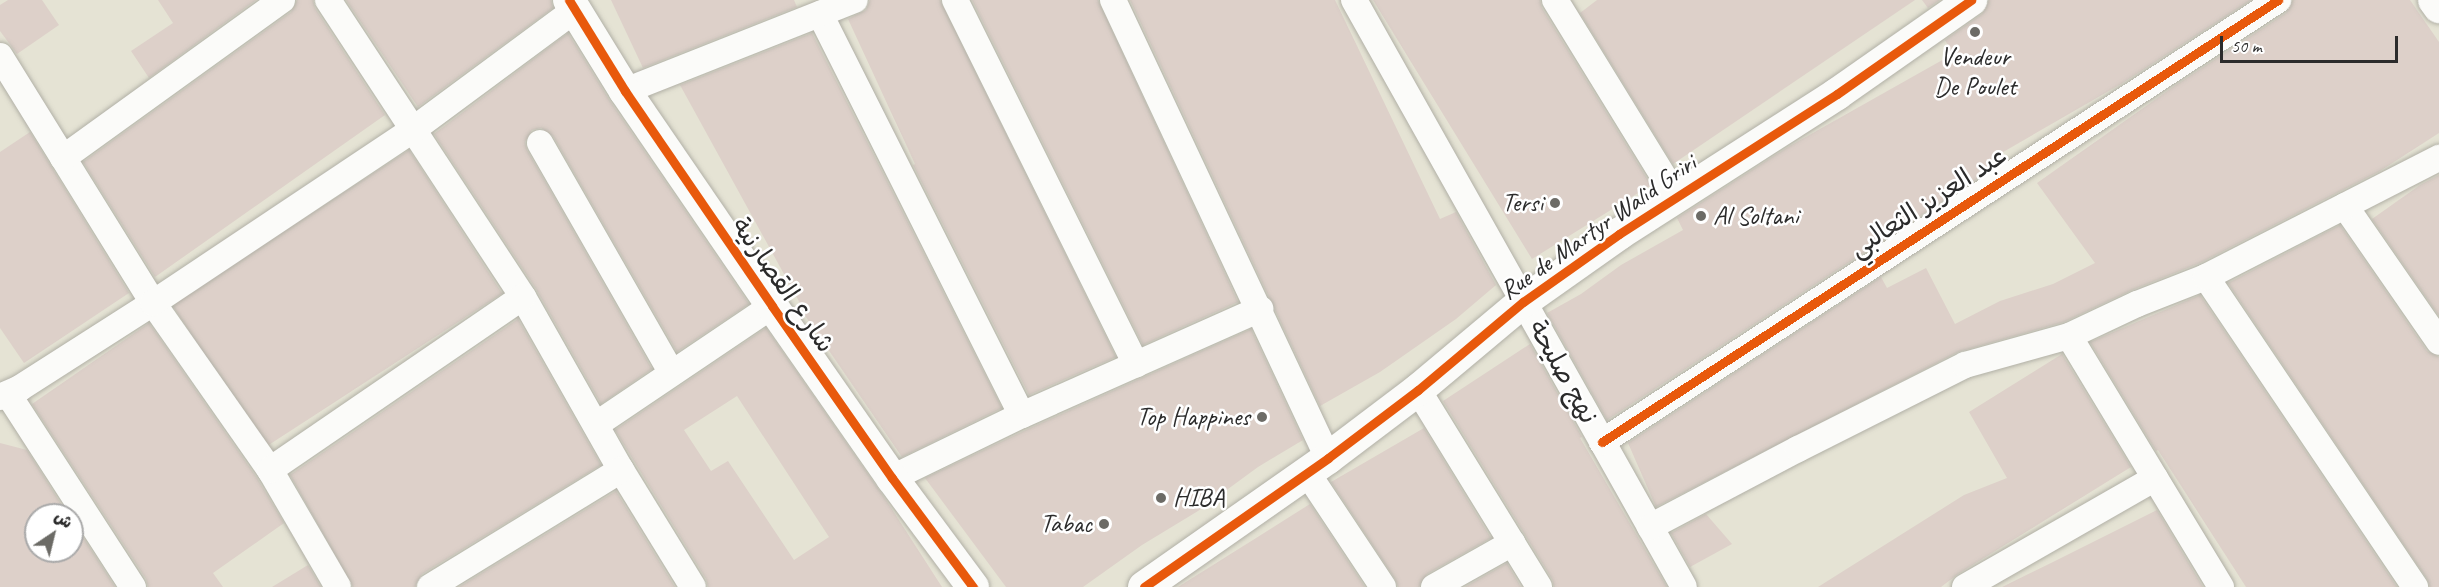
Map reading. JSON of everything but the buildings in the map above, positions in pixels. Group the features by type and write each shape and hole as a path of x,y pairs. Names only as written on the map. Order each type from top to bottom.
{"street":[{"path":"63,158 282,0"},
{"path":"328,0 523,297 621,470 693,587"},
{"path":"625,92 855,0"},
{"path":"955,0 1136,364"},
{"path":"1113,0 1260,309 1317,465 1382,587"},
{"name":"نهج صليحة","path":"1354,0 1684,587"},
{"name":"Rue de Martyr Walid Griri","path":"1144,587 1317,465 1418,390 1523,302 1676,196 1837,94 1971,0"},
{"name":"عبد العزيز الثعالبي","path":"1602,442 2278,0"},
{"path":"2434,0 2439,8"},
{"path":"1562,3 1676,196"},
{"path":"133,587 4,395 153,303 414,129 572,5"},
{"name":"شارع القصارنية","path":"572,5 625,92 772,306 892,478 973,587"},
{"path":"820,14 1022,415"},
{"path":"0,56 153,303 270,470 338,587"},
{"path":"540,142 671,372"},
{"path":"1650,527 1965,365 2069,336 2137,304 2206,277 2439,158"},
{"path":"2345,206 2439,342"},
{"path":"2206,277 2415,587"},
{"path":"270,470 523,297"},
{"path":"597,424 772,306"},
{"path":"892,478 1022,415 1260,309"},
{"path":"2069,336 2221,587"},
{"path":"1418,390 1539,587"},
{"path":"430,587 621,470"},
{"path":"1965,587 2155,478"},
{"path":"1434,587 1512,543"}],"cycle path":[{"path":"569,0 625,91 772,306 892,478 973,587"},
{"path":"1144,587 1328,458 1418,390 1523,302 1619,234 1837,94 1971,0"},
{"path":"1602,442 2278,0"}],"place":[{"name":"Vendeur De Poulet","path":"1975,32"},
{"name":"Tersi","path":"1555,203"},
{"name":"Al Soltani","path":"1701,216"},
{"name":"Top Happines","path":"1262,417"},
{"name":"HIBA","path":"1161,498"},
{"name":"Tabac","path":"1104,524"}]}
